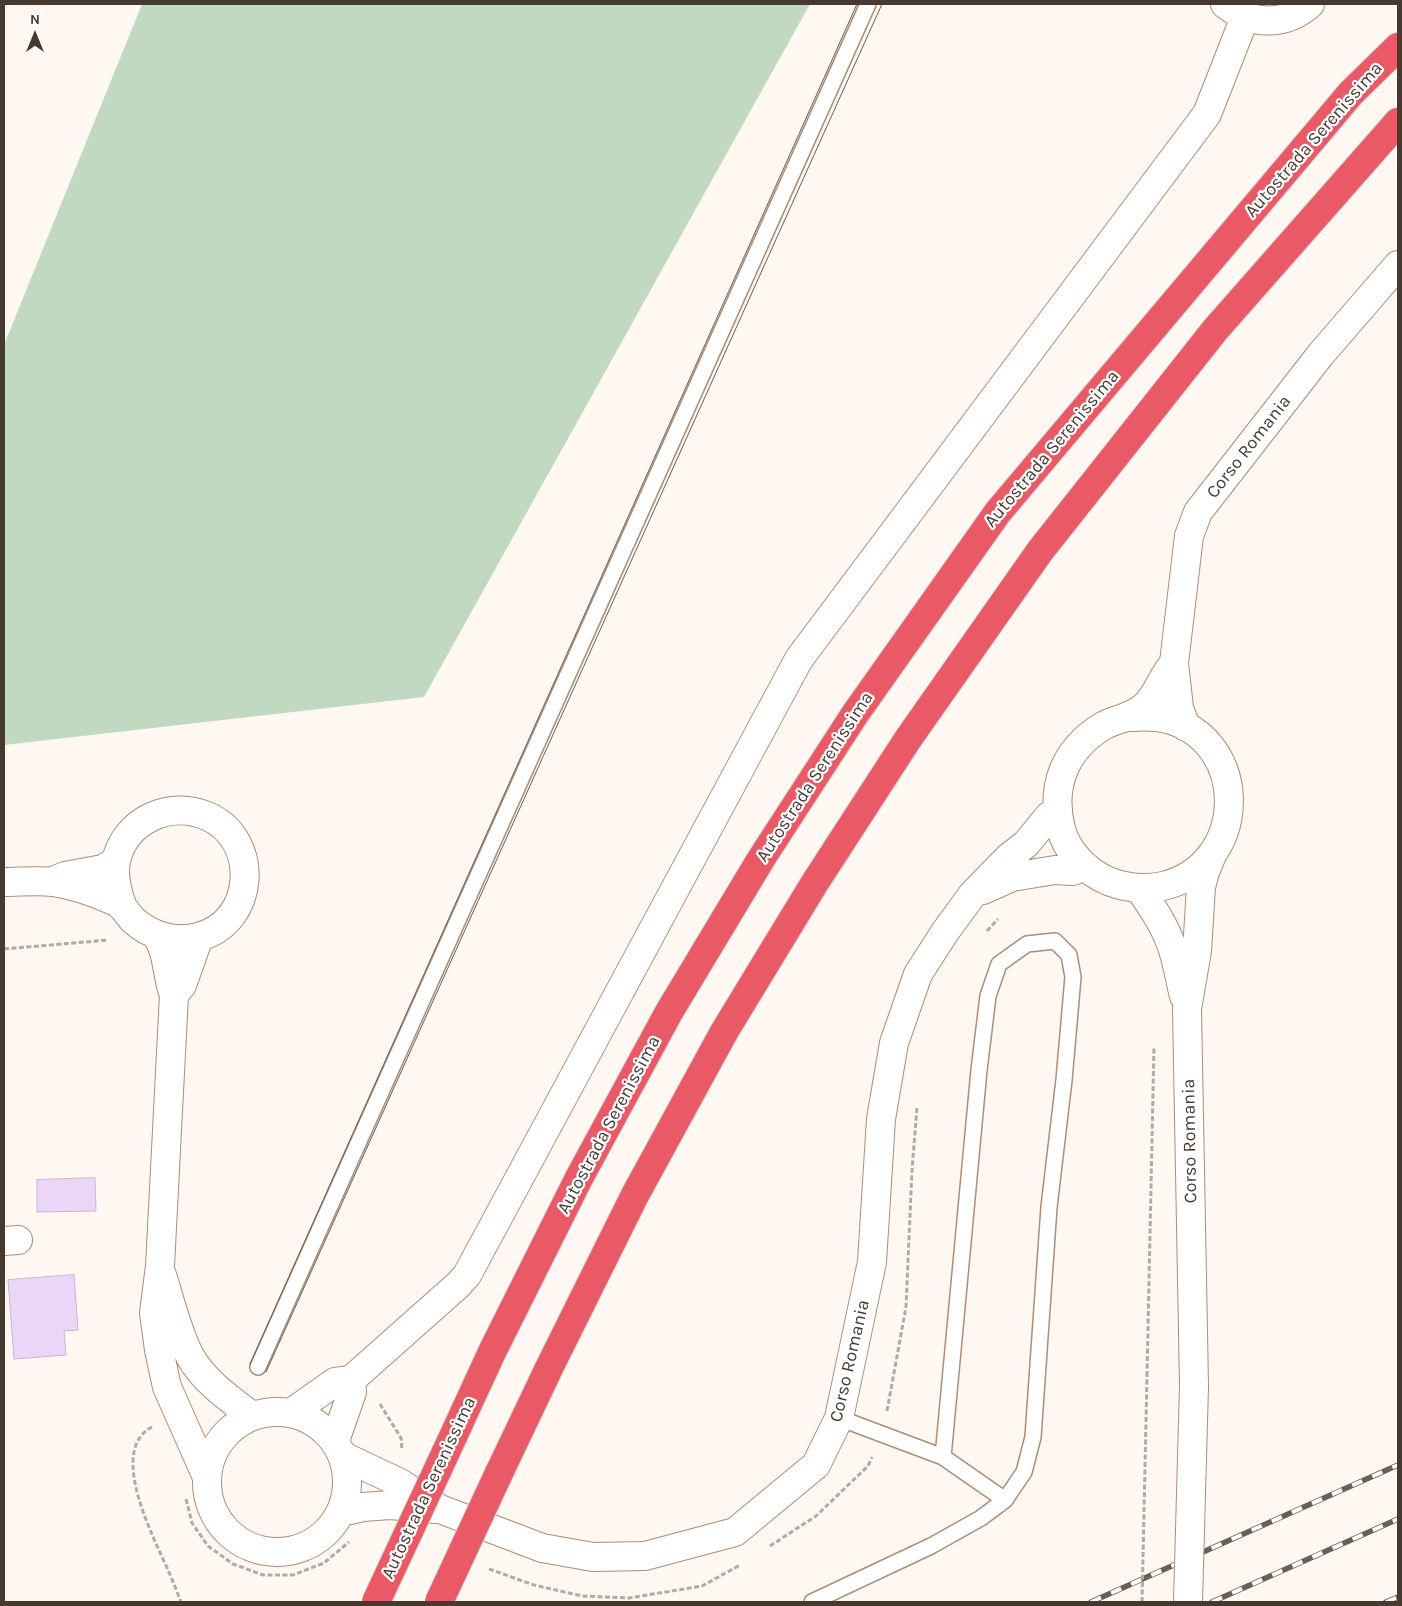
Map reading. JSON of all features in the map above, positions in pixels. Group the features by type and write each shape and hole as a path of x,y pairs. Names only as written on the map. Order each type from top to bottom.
{"highway":[{"name":"Autostrada Serenissima","path":"376,1602 492,1352 579,1178 669,1012 761,859 855,714 998,512 1350,93 1398,47"},
{"path":"439,1602 550,1366 635,1195 724,1032 814,884 908,739 1040,551 1215,330 1398,122"}],"street":[{"path":"291,1413 335,1382 351,1380 467,1275 799,658 1206,114 1235,10 1268,21 1290,17 1310,4"},
{"name":"Corso Romania","path":"1186,727 1179,708 1174,664 1190,536 1198,512 1322,354 1398,265"},
{"name":"Corso Romania","path":"1130,717 1146,706 1167,671 1174,664"},
{"path":"1149,716 1168,719 1186,727 1203,739 1217,756 1226,775 1230,796 1229,817 1223,837 1212,855 1200,868 1179,881 1155,888 1139,888 1119,886 1101,878 1072,851 1062,832 1057,812 1058,786 1067,761 1084,740 1105,725 1130,717 1149,716"},
{"path":"176,809 197,812 216,820 232,834 242,853 246,874 243,894 234,914 218,928 199,937 178,940 156,935 143,928 131,918 122,905 117,891 116,861 124,841 137,825 155,814 176,809"},
{"name":"Corso Romania","path":"339,1448 400,1483 440,1510 542,1548 593,1557 645,1556 735,1532 816,1465 839,1418 872,1262 881,1119 894,1044 918,974 944,932 972,895 1009,857 1026,844 1049,816 1057,812"},
{"name":"Corso Romania","path":"1188,1602 1194,1386 1187,1010 1197,951 1201,887 1212,855"},
{"path":"52,882 65,876 104,868 116,861"},
{"name":"Corso Romania","path":"972,895 1012,877 1055,870 1073,871 1086,866"},
{"path":"4,882 52,882 95,894 122,905"},
{"name":"Corso Romania","path":"1139,888 1158,916 1173,949 1187,1010"},
{"path":"156,935 164,953 169,981 174,995 160,1266 154,1313 167,1387 206,1476"},
{"path":"174,995 182,985 199,937"},
{"path":"160,1266 177,1321 192,1358 210,1381 228,1398 252,1416"},
{"path":"339,1448 352,1392 351,1380"},
{"path":"272,1412 291,1413 310,1419 324,1429 339,1448 348,1474 347,1494 341,1512 330,1529 316,1542 298,1550 278,1553 258,1551 240,1543 219,1522 207,1495 206,1476 211,1456 221,1439 235,1426 252,1416 272,1412"},
{"name":"Corso Romania","path":"341,1512 363,1507 390,1505 440,1510"}],"lane":[{"path":"258,1368 868,4"},
{"path":"812,1602 931,1546 981,1518 1005,1500 1024,1472 1033,1437 1049,1207 1064,1080 1073,977 1069,955 1055,942 1027,944 999,964 988,996 943,1457"},
{"path":"839,1418 943,1457 1005,1500"}],"path":[{"path":"1142,1602 1154,1040"},
{"path":"376,1398 401,1438 402,1457"},
{"path":"157,1425 150,1427 137,1440 132,1460 138,1497 146,1522 181,1602"}],"green space":[{"path":"142,4 810,4 424,697 4,745 4,345"}],"building":[{"path":"95,1178 96,1211 37,1212 37,1180"},
{"path":"74,1275 78,1330 64,1331 66,1355 14,1359 8,1280"}],"tram line":[{"path":"250,1364 857,4"},
{"path":"266,1372 882,4"}],"railway":[{"path":"1091,1602 1398,1465"},
{"path":"1212,1602 1398,1519"},
{"path":"1386,1602 1398,1597"}]}
